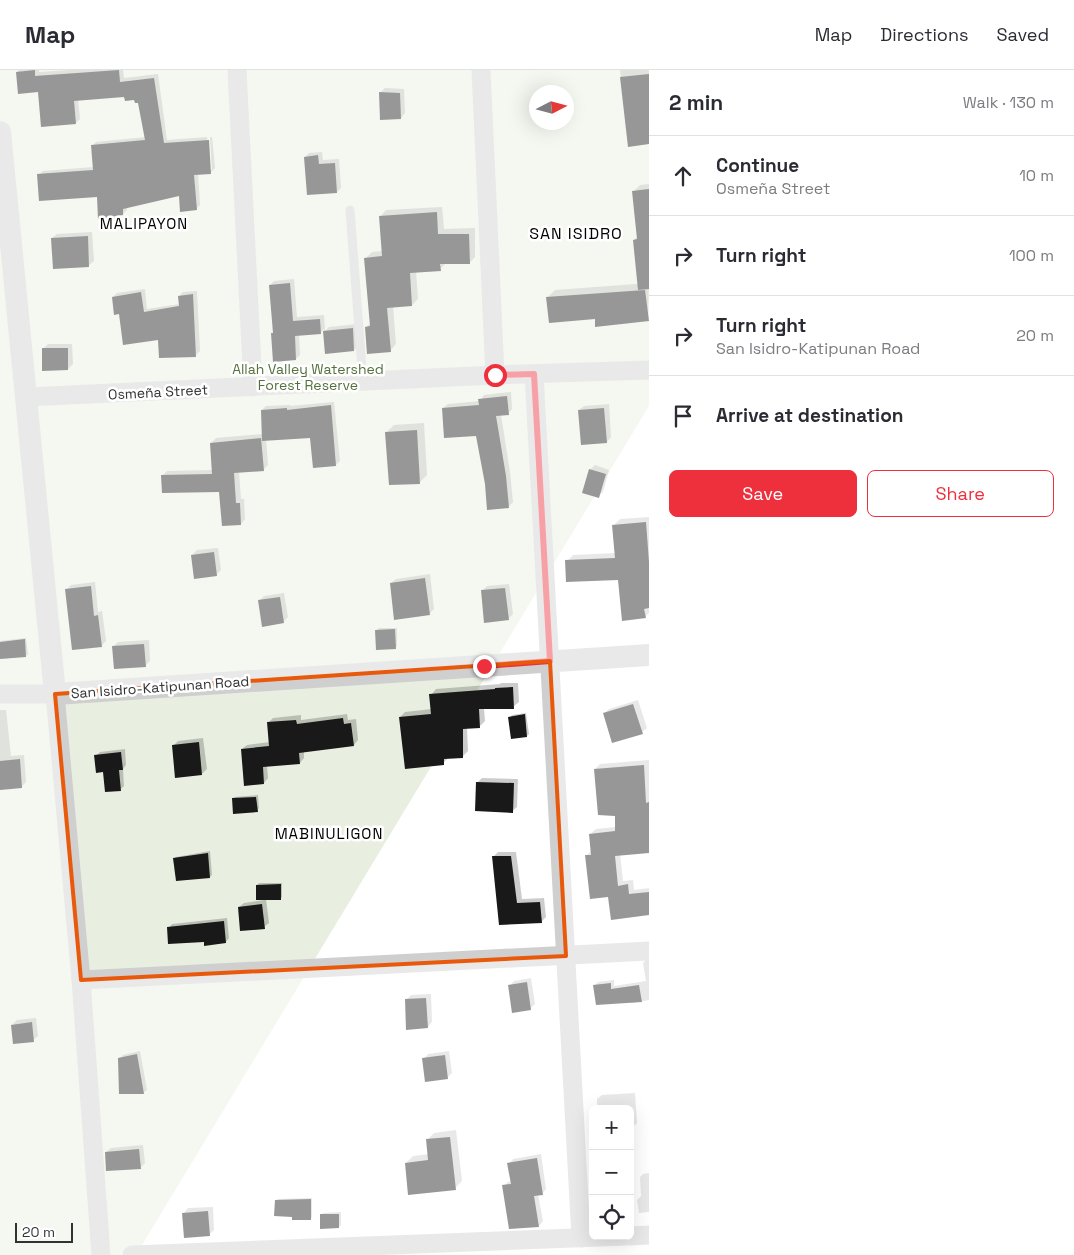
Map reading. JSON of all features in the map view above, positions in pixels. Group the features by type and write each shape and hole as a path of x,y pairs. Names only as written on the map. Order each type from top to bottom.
{"street":[{"path":"237,70 253,387"},
{"path":"482,70 495,375"},
{"name":"San Isidro-Katipunan Road","path":"0,132 55,694 649,655"},
{"name":"Osmeña Street","path":"26,397 495,375 649,370"},
{"path":"534,374 581,1238"},
{"path":"0,694 55,694 81,980 102,1255"},
{"path":"81,980 649,951"},
{"path":"634,1236 649,1235"},
{"path":"132,1255 589,1238"}],"lane":[{"path":"350,210 363,382"}],"highlighted area":[{"path":"550,661 566,956 81,980 55,694"}],"green space":[{"name":"Allah Valley Watershed Forest Reserve","path":"0,70 649,70 649,406 136,1255 0,1255"}],"building":[{"path":"35,70 35,76 119,70 120,82 154,78 164,143 209,140 211,174 194,175 197,210 180,212 179,196 123,209 123,215 98,219 97,197 39,201 37,174 93,170 91,145 145,140 138,103 135,103 134,100 125,101 124,97 74,101 76,124 41,127 38,92 18,94 16,72"},
{"path":"649,74 649,144 628,147 620,77"},
{"path":"379,92 400,93 401,119 380,120"},
{"path":"318,155 319,164 335,163 337,193 307,195 304,157"},
{"path":"649,189 649,289 638,290 633,240 637,239 632,191"},
{"path":"437,212 438,234 469,234 470,264 440,264 441,271 410,273 412,306 387,308 391,352 367,354 365,327 370,326 364,258 382,256 379,216"},
{"path":"88,236 89,267 53,269 51,238"},
{"path":"290,283 293,321 320,319 321,334 295,336 296,360 273,362 271,333 273,333 269,285"},
{"path":"645,290 649,321 595,327 595,319 549,323 546,297"},
{"path":"141,292 144,312 179,306 178,296 193,294 196,357 159,358 158,340 123,345 119,314 114,315 112,297"},
{"path":"353,328 354,351 325,354 323,331"},
{"path":"42,348 68,348 68,370 42,371"},
{"path":"507,396 509,415 496,416 506,476 509,508 487,510 485,484 476,436 444,438 442,408 479,405 478,399"},
{"path":"331,405 336,466 313,468 310,438 262,441 261,410 287,408 287,410"},
{"path":"604,408 607,443 581,445 578,410"},
{"path":"417,430 420,484 389,485 385,432"},
{"path":"261,438 264,471 234,473 236,503 240,503 241,525 222,526 219,492 162,493 161,475 212,474 210,443"},
{"path":"589,469 606,474 599,498 582,493"},
{"path":"646,522 649,562 649,608 644,609 646,618 622,621 618,580 566,582 565,560 615,558 612,525"},
{"path":"214,552 217,576 194,579 191,555"},
{"path":"425,578 430,615 394,620 390,583"},
{"path":"91,586 94,616 98,615 102,647 72,650 65,589"},
{"path":"505,588 509,620 484,623 481,590"},
{"path":"280,597 284,623 262,627 258,600"},
{"path":"395,629 396,649 376,650 375,630"},
{"path":"25,639 26,657 0,659 0,642"},
{"path":"144,644 146,667 114,669 112,646"},
{"path":"513,687 514,709 479,709 480,728 463,729 463,758 444,759 444,765 405,769 399,717 431,714 429,694"},
{"path":"633,704 643,734 612,743 603,713"},
{"path":"525,714 527,737 511,739 508,717"},
{"path":"343,718 344,724 351,723 354,746 299,753 300,764 263,767 264,784 244,786 241,749 269,746 267,722 296,720 297,724"},
{"path":"199,742 202,775 175,778 172,745"},
{"path":"121,752 123,770 119,770 121,791 105,792 103,772 96,773 94,755"},
{"path":"20,759 22,788 0,790 0,761"},
{"path":"644,765 646,803 649,802 649,853 615,856 618,886 628,884 629,894 649,892 649,915 611,920 608,897 590,899 585,855 591,855 589,834 615,831 615,816 598,815 594,769"},
{"path":"476,782 514,783 513,813 475,811"},
{"path":"256,797 258,812 233,814 232,798"},
{"path":"208,853 210,878 176,881 173,858"},
{"path":"492,856 511,856 517,903 540,902 542,923 499,925"},
{"path":"281,884 281,900 256,900 256,885"},
{"path":"262,904 265,929 240,931 238,907"},
{"path":"224,921 226,943 204,946 204,942 168,944 167,927"},
{"path":"527,982 531,1010 512,1013 508,985"},
{"path":"611,983 611,989 639,985 642,1002 596,1005 593,985"},
{"path":"426,998 428,1028 406,1030 405,999"},
{"path":"32,1022 34,1042 13,1044 11,1025"},
{"path":"137,1054 144,1094 119,1094 118,1058"},
{"path":"445,1055 448,1079 425,1082 422,1058"},
{"path":"450,1137 456,1190 408,1195 405,1163 428,1160 426,1139"},
{"path":"139,1149 141,1169 106,1171 105,1152"},
{"path":"537,1158 543,1195 534,1196 539,1227 509,1229 502,1185 511,1184 507,1163"},
{"path":"311,1199 311,1220 292,1220 292,1217 274,1216 275,1200"},
{"path":"208,1211 210,1236 184,1238 182,1213"},
{"path":"320,1214 339,1214 339,1228 320,1229"}],"district":[{"name":"MALIPAYON","path":"144,223"},
{"name":"SAN ISIDRO","path":"576,233"},
{"name":"MABINULIGON","path":"329,833"}],"route":[{"path":"484,666 550,661 534,374 495,375"}]}
